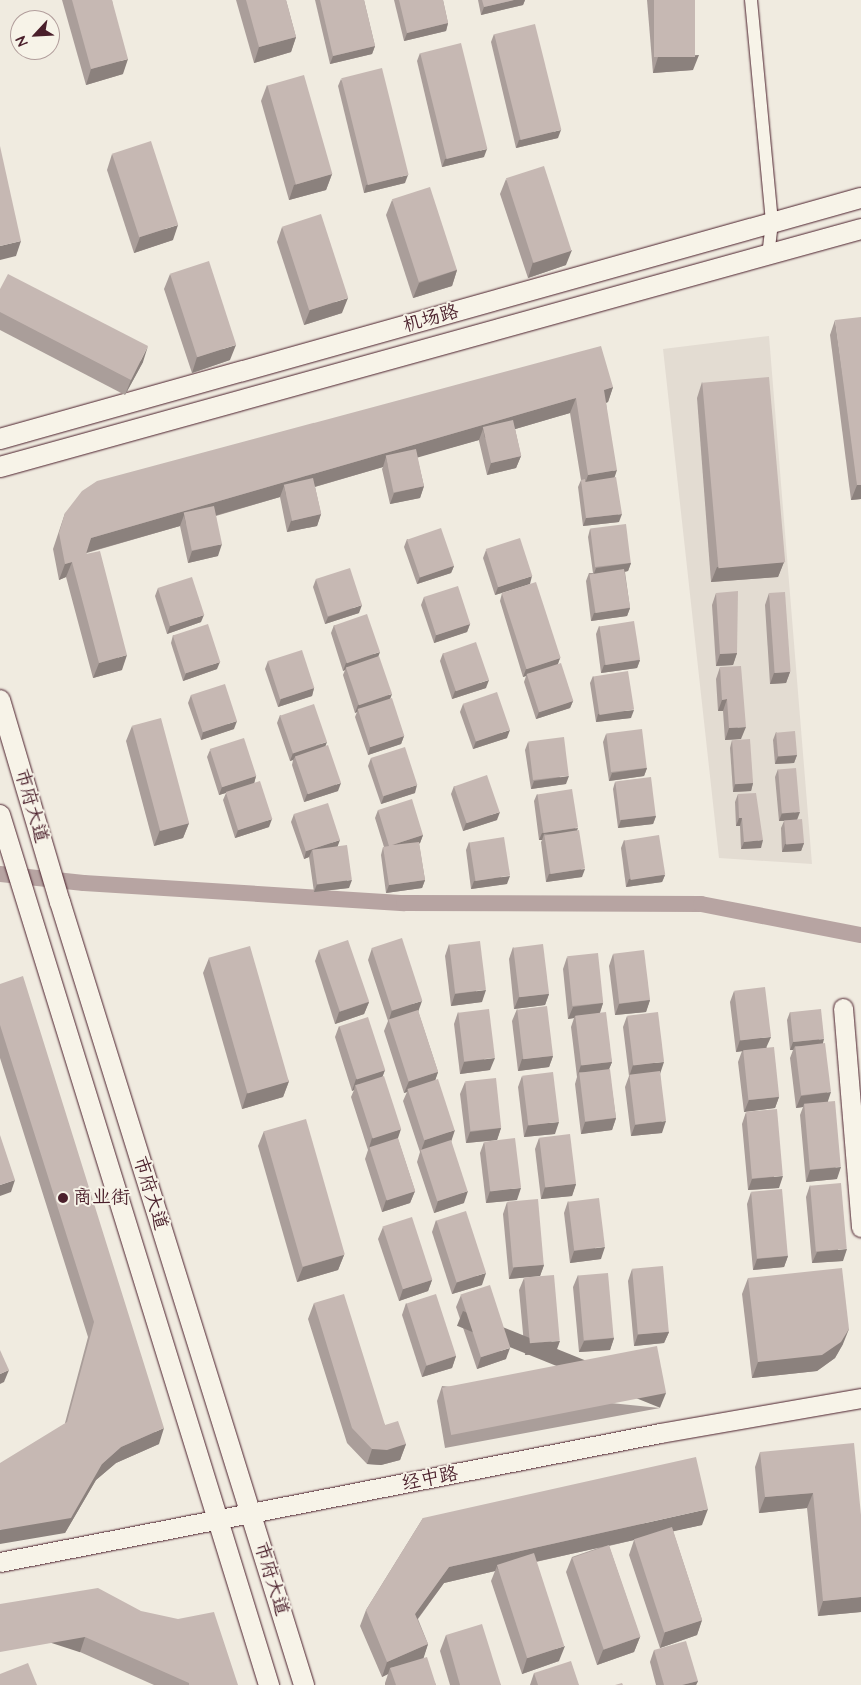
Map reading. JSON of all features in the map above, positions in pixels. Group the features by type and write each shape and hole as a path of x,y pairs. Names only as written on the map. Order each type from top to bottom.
{"main road":[{"name":"机场路","path":"0,439 861,198"},
{"name":"机场路","path":"0,467 861,229"},
{"name":"市府大道","path":"0,700 304,1685"},
{"name":"市府大道","path":"0,815 269,1685"},
{"path":"843,1008 861,1227"},
{"name":"经中路","path":"0,1562 251,1515 660,1433 861,1398"}],"street":[{"path":"751,0 772,223 768,255"}],"shaded area":[{"path":"769,336 812,864 719,858 663,349"}],"building":[{"path":"72,0 112,0 128,59 91,69"},
{"path":"246,0 286,0 296,37 259,47"},
{"path":"320,0 364,0 375,46 333,56"},
{"path":"399,0 443,0 448,23 407,33"},
{"path":"482,0 514,0 484,7"},
{"path":"654,0 695,0 695,57 654,57"},
{"path":"535,24 561,130 521,140 494,34"},
{"path":"461,43 487,149 447,159 420,53"},
{"path":"382,68 409,175 368,185 341,78"},
{"path":"304,75 332,174 296,184 267,85"},
{"path":"151,141 178,225 139,237 112,154"},
{"path":"0,146 21,241 0,246"},
{"path":"544,166 572,251 533,263 506,178"},
{"path":"430,187 457,270 419,282 392,199"},
{"path":"321,214 348,298 309,310 282,227"},
{"path":"209,261 236,345 197,357 170,274"},
{"path":"8,274 148,346 131,380 0,312 0,289"},
{"path":"861,317 861,485 857,485 835,320"},
{"path":"601,346 613,387 604,390 617,470 588,475 576,398 91,538 86,554 100,551 127,655 99,663 72,562 65,564 59,533 65,513 82,491 97,481"},
{"path":"769,377 785,562 718,568 702,383"},
{"path":"513,420 521,456 491,463 483,427"},
{"path":"416,449 424,486 394,493 386,455"},
{"path":"616,477 622,514 586,518 581,480 585,479 585,482"},
{"path":"313,478 321,514 292,521 284,485"},
{"path":"214,506 222,544 192,551 184,512"},
{"path":"626,524 631,563 595,567 590,528"},
{"path":"441,528 454,566 420,578 407,540"},
{"path":"520,538 532,576 498,587 486,549"},
{"path":"350,568 362,605 328,616 316,579"},
{"path":"624,569 630,608 596,613 589,574"},
{"path":"192,577 204,615 170,626 158,588"},
{"path":"536,582 561,658 526,669 502,593"},
{"path":"458,586 470,624 436,635 424,597"},
{"path":"738,591 737,653 720,654 716,593"},
{"path":"785,592 791,672 775,673 769,593"},
{"path":"367,614 380,652 347,663 334,625"},
{"path":"634,621 640,660 606,665 599,626"},
{"path":"208,624 220,662 185,673 173,635"},
{"path":"476,642 489,680 456,691 443,653"},
{"path":"302,650 314,688 280,699 268,661"},
{"path":"379,656 392,694 359,705 346,667"},
{"path":"561,663 573,701 539,712 527,674"},
{"path":"741,666 746,727 729,728 727,699 722,700 720,667"},
{"path":"628,671 634,710 600,715 593,676"},
{"path":"225,684 237,721 203,732 191,695"},
{"path":"497,692 510,730 476,742 463,704"},
{"path":"392,698 404,736 370,747 358,709"},
{"path":"314,704 327,742 293,754 280,716"},
{"path":"161,718 189,823 160,831 132,726"},
{"path":"642,729 647,768 611,772 606,733"},
{"path":"795,731 797,755 778,757 776,733"},
{"path":"564,737 569,776 533,780 528,741"},
{"path":"244,738 256,776 222,787 210,749"},
{"path":"750,739 753,783 735,784 732,740"},
{"path":"328,745 341,783 308,794 295,756"},
{"path":"405,747 417,785 383,796 371,758"},
{"path":"796,768 800,812 782,813 778,770"},
{"path":"487,775 500,812 467,823 454,786"},
{"path":"651,777 656,816 620,820 615,781"},
{"path":"260,781 272,819 238,830 226,792"},
{"path":"572,789 578,828 544,833 537,794"},
{"path":"756,793 763,840 744,842 742,818 739,818 738,794"},
{"path":"412,799 423,835 392,845 419,842 425,880 389,885 383,847 389,846 378,810"},
{"path":"328,803 340,840 306,851 294,814"},
{"path":"802,819 804,843 786,844 784,821"},
{"path":"579,830 585,869 551,874 544,835"},
{"path":"659,835 665,875 631,880 624,840"},
{"path":"504,837 510,876 476,881 469,842"},
{"path":"347,845 352,880 317,885 312,850"},
{"path":"402,938 422,1001 392,1011 372,948"},
{"path":"348,940 369,1001 340,1012 319,950"},
{"path":"480,941 486,990 455,993 449,945"},
{"path":"543,944 549,994 519,997 513,948"},
{"path":"250,946 289,1082 248,1093 209,958"},
{"path":"644,950 650,1000 619,1003 613,954"},
{"path":"598,953 603,1003 572,1006 567,956"},
{"name":"商业街","path":"23,976 164,1428 121,1447 102,1464 71,1518 0,1530 0,1463 67,1422 94,1322 0,1025 0,984"},
{"path":"765,987 771,1037 740,1040 734,991"},
{"path":"547,1006 553,1056 523,1059 517,1010"},
{"path":"489,1009 495,1058 464,1061 458,1013"},
{"path":"821,1009 824,1039 793,1042 790,1012"},
{"path":"418,1010 438,1072 409,1081 389,1020"},
{"path":"606,1012 612,1062 581,1065 575,1016"},
{"path":"658,1012 664,1062 633,1065 627,1016"},
{"path":"368,1017 385,1070 357,1080 339,1026"},
{"path":"825,1043 831,1092 801,1095 795,1047"},
{"path":"774,1047 779,1097 748,1100 743,1050"},
{"path":"610,1069 616,1118 585,1121 579,1073"},
{"path":"660,1071 666,1121 635,1124 629,1075"},
{"path":"553,1072 559,1122 528,1125 522,1076"},
{"path":"384,1076 401,1129 373,1139 355,1085"},
{"path":"496,1078 501,1128 470,1131 465,1081"},
{"path":"438,1079 455,1130 424,1140 408,1089"},
{"path":"835,1101 841,1167 810,1169 804,1104"},
{"path":"777,1109 783,1176 752,1178 746,1112"},
{"path":"306,1119 345,1255 303,1267 264,1131"},
{"path":"570,1134 576,1184 545,1187 539,1138"},
{"path":"0,1135 15,1180 0,1185"},
{"path":"398,1138 415,1191 387,1201 369,1147"},
{"path":"515,1138 521,1188 490,1191 484,1142"},
{"path":"451,1140 468,1191 437,1201 421,1150"},
{"path":"841,1183 847,1249 816,1251 810,1186"},
{"path":"782,1189 788,1256 757,1258 751,1192"},
{"path":"599,1198 605,1247 574,1250 568,1202"},
{"path":"538,1199 544,1265 513,1267 507,1202"},
{"path":"466,1211 486,1273 457,1282 437,1221"},
{"path":"412,1217 432,1280 403,1289 383,1227"},
{"path":"663,1266 669,1332 638,1334 632,1269"},
{"path":"842,1268 849,1329 841,1342 822,1355 758,1362 748,1278"},
{"path":"608,1273 614,1338 584,1340 578,1276"},
{"path":"554,1275 560,1341 530,1343 524,1278"},
{"path":"490,1285 510,1348 481,1357 461,1295"},
{"path":"344,1294 385,1425 398,1421 406,1444 387,1450 372,1449 352,1428 314,1303"},
{"path":"436,1294 456,1356 427,1365 407,1304"},
{"path":"657,1346 666,1393 451,1435 442,1388"},
{"path":"0,1350 9,1370 0,1374"},
{"path":"854,1443 861,1515 861,1597 823,1601 813,1493 765,1497 760,1452"},
{"path":"696,1457 708,1509 449,1567 415,1614 428,1644 387,1662 366,1610 423,1518"},
{"path":"672,1527 702,1620 664,1633 634,1539"},
{"path":"609,1545 641,1637 604,1649 572,1558"},
{"path":"534,1553 564,1646 527,1658 497,1565"},
{"path":"98,1588 141,1611 178,1619 214,1612 238,1685 189,1685 189,1683 85,1637 0,1652 0,1604"},
{"path":"482,1624 501,1685 460,1685 446,1635"},
{"path":"686,1641 698,1681 682,1685 664,1685 654,1650"},
{"path":"427,1657 436,1685 396,1685 390,1668"},
{"path":"571,1661 579,1685 538,1685 534,1673"},
{"path":"28,1663 37,1685 0,1685 0,1674"}],"waterway":[{"path":"0,874 84,883 404,903 701,904 861,935"}],"place":[{"name":"商业街","path":"63,1198"}]}
